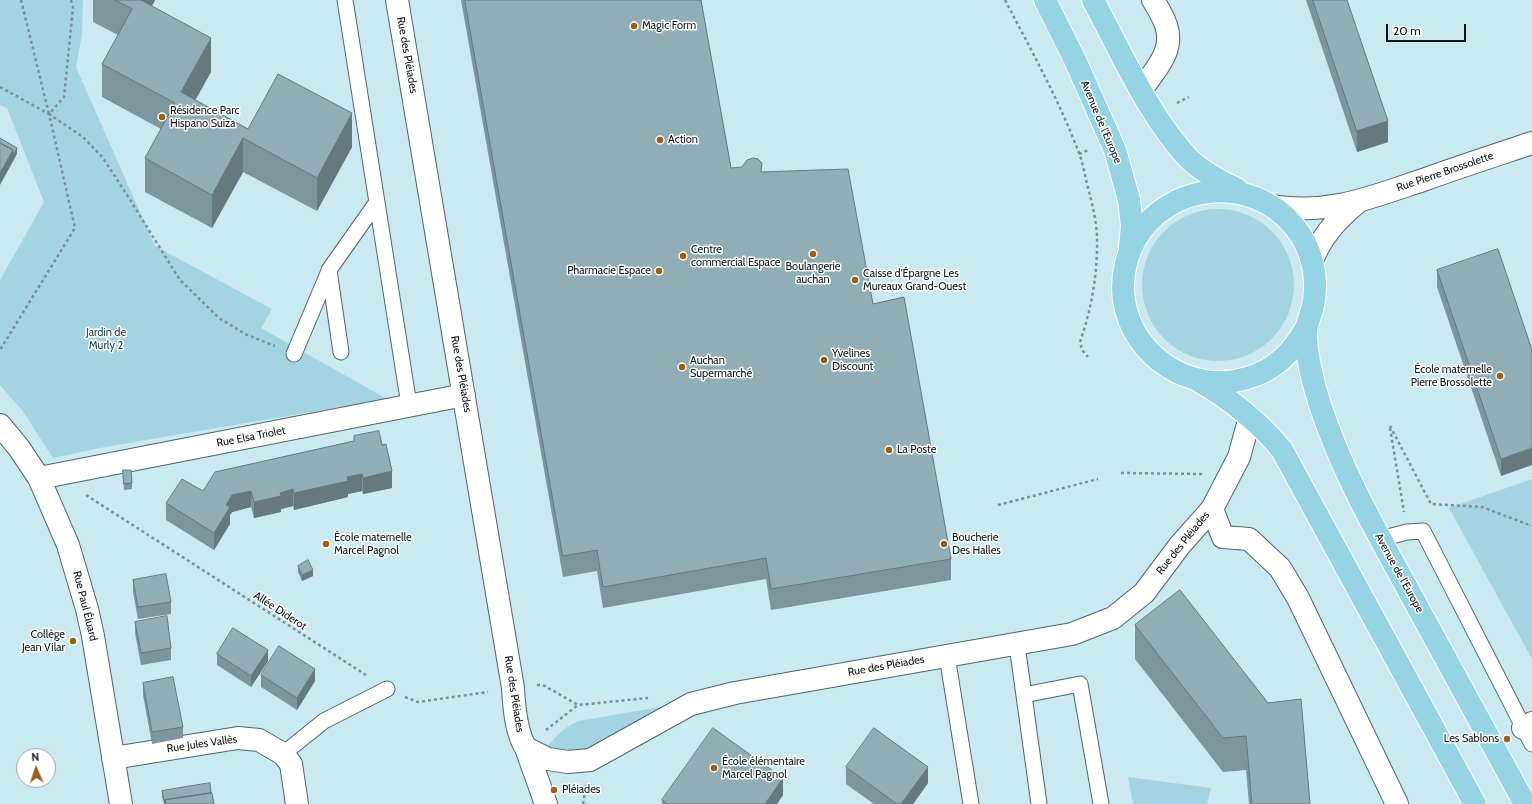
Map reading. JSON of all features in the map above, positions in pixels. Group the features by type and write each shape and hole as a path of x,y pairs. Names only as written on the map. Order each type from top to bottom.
{"main road":[{"name":"Avenue de l'Europe","path":"1045,0 1075,60 1115,150 1129,200 1132,226 1130,251"},
{"path":"1093,0 1141,90 1160,122 1191,160 1215,178 1272,206 1287,219 1300,234 1305,242 1312,261 1315,290 1312,310 1306,328 1295,345 1282,359 1256,375 1247,378 1228,382 1208,382 1198,380 1180,374 1162,364 1148,351 1136,335 1128,317 1123,288 1125,268 1130,251 1146,224 1161,210 1177,200 1196,193 1215,190 1249,195"},
{"name":"Avenue de l'Europe","path":"1306,328 1309,362 1320,404 1327,426 1357,493 1380,539 1525,804"},
{"path":"1198,380 1226,398 1250,417 1269,434 1282,450 1475,804"}],"street":[{"name":"Rue des Pléiades","path":"397,0 513,688 514,706 524,745 546,804"},
{"path":"1141,90 1168,50 1169,42 1166,26 1153,0"},
{"name":"Rue Pierre Brossolette","path":"1272,206 1315,209 1358,202 1532,142"},
{"name":"Rue Pierre Brossolette","path":"1312,261 1320,243 1331,228 1358,202"},
{"name":"Rue Elsa Triolet","path":"47,477 464,394"},
{"name":"Rue des Pléiades","path":"524,745 548,759 568,762 590,760 692,704 735,693 1017,645 1072,634 1113,618 1144,593 1180,545 1212,508 1239,457 1250,417"},
{"name":"Rue Paul Éluard","path":"0,425 19,448 47,477 87,609 99,669 120,804"},
{"name":"Rue des Pléiades","path":"1212,508 1223,537 1249,539 1280,568 1298,598 1397,804"},
{"name":"Rue Jules Vallès","path":"113,758 238,738 259,740 283,754"},
{"path":"283,754 291,764 297,804"}],"lane":[{"path":"345,0 409,405"},
{"path":"294,354 329,270 377,202"},
{"path":"329,270 340,352"},
{"path":"1380,539 1407,532 1422,531 1529,732"},
{"path":"1017,645 1040,804"},
{"path":"947,656 971,804"},
{"path":"1024,695 1080,684 1101,804"},
{"path":"283,754 324,721 387,689"}],"path":[{"path":"0,350 75,228 21,0"},
{"path":"49,114 64,97 73,8 71,0"},
{"path":"1005,0 1051,90 1073,138 1079,154 1090,196 1097,235 1096,270 1093,295 1080,342 1082,350 1088,357"},
{"path":"0,87 49,114 83,137 103,158 180,280 219,318 245,334 294,354"},
{"path":"1407,532 1390,426 1431,504 1482,507 1532,526"},
{"path":"1121,473 1208,474"},
{"name":"Allée Diderot","path":"47,477 387,689 418,702 543,685 578,705"},
{"path":"998,505 1098,478"},
{"path":"524,745 548,729 578,705 650,698"}],"green space":[{"name":"Jardin de Murly 2","path":"0,0 83,0 82,34 76,67 155,246 272,309 261,328 387,399 105,447 53,458 22,410 0,385 0,280 44,202 7,108 0,105"},
{"path":"1225,209 1247,214 1260,221 1272,231 1282,243 1289,256 1293,270 1293,300 1289,314 1282,327 1272,339 1260,349 1247,356 1233,360 1211,361 1189,356 1176,349 1164,339 1154,327 1147,314 1143,300 1142,278 1147,256 1154,243 1164,231 1176,221 1189,214 1203,210"},
{"path":"1532,479 1532,659 1449,508"},
{"path":"660,707 662,709 598,746 577,754 548,748 552,741 562,731 579,721"},
{"path":"1128,777 1211,788 1207,804 1133,804"}],"building":[{"path":"115,0 141,0 211,38 181,92 248,129 278,74 352,113 317,178 243,138 212,195 145,158 175,103 102,64 132,9"},
{"name":"Centre commercial Espace","path":"465,0 701,0 731,168 742,167 747,160 753,158 758,159 762,163 761,172 848,169 873,304 904,297 951,559 771,589 766,558 603,587 597,550 563,556"},
{"path":"1313,0 1347,0 1388,121 1357,131"},
{"path":"0,138 17,148 13,156 13,150 0,143"},
{"path":"0,143 13,150 0,173"},
{"name":"École maternelle Pierre Brossolette","path":"1498,249 1532,350 1532,448 1501,459 1437,270"},
{"path":"379,431 382,445 386,444 392,471 363,478 362,474 347,477 348,481 294,493 293,489 280,493 281,496 254,502 251,491 232,495 226,505 230,507 214,533 166,503 182,479 203,491 215,472 354,441 354,436"},
{"path":"123,470 131,470 132,483 124,484"},
{"path":"308,560 313,570 302,575 298,566"},
{"path":"166,574 171,602 138,607 133,580"},
{"path":"1180,590 1268,703 1301,699 1310,804 1252,804 1246,736 1223,738 1135,625"},
{"path":"167,616 171,648 141,653 135,622"},
{"path":"233,628 268,650 251,676 217,654"},
{"path":"279,646 315,669 297,698 261,675"},
{"path":"173,677 183,727 152,732 143,683"},
{"name":"École élémentaire Marcel Pagnol","path":"713,728 783,778 765,804 668,804 662,800"},
{"path":"874,728 928,767 901,804 897,804 846,767"},
{"path":"210,783 211,793 165,800 165,804 162,791"},
{"path":"212,793 214,804 166,804 165,800"}],"place":[{"name":"Magic Form","path":"634,26"},
{"name":"Résidence Parc Hispano Suiza","path":"162,117"},
{"name":"Action","path":"660,140"},
{"name":"Boulangerie auchan","path":"813,254"},
{"name":"Centre commercial Espace","path":"683,256"},
{"name":"Pharmacie Espace","path":"659,271"},
{"name":"Caisse d'Épargne Les Mureaux Grand-Ouest","path":"855,280"},
{"name":"Yvelines Discount","path":"824,360"},
{"name":"Auchan Supermarché","path":"682,367"},
{"name":"École maternelle Pierre Brossolette","path":"1500,376"},
{"name":"La Poste","path":"889,450"},
{"name":"École maternelle Marcel Pagnol","path":"326,544"},
{"name":"Boucherie Des Halles","path":"944,544"},
{"name":"Collège Jean Vilar","path":"73,641"},
{"name":"Les Sablons","path":"1507,739"},
{"name":"École élémentaire Marcel Pagnol","path":"714,768"},
{"name":"Pléiades","path":"554,790"}]}
